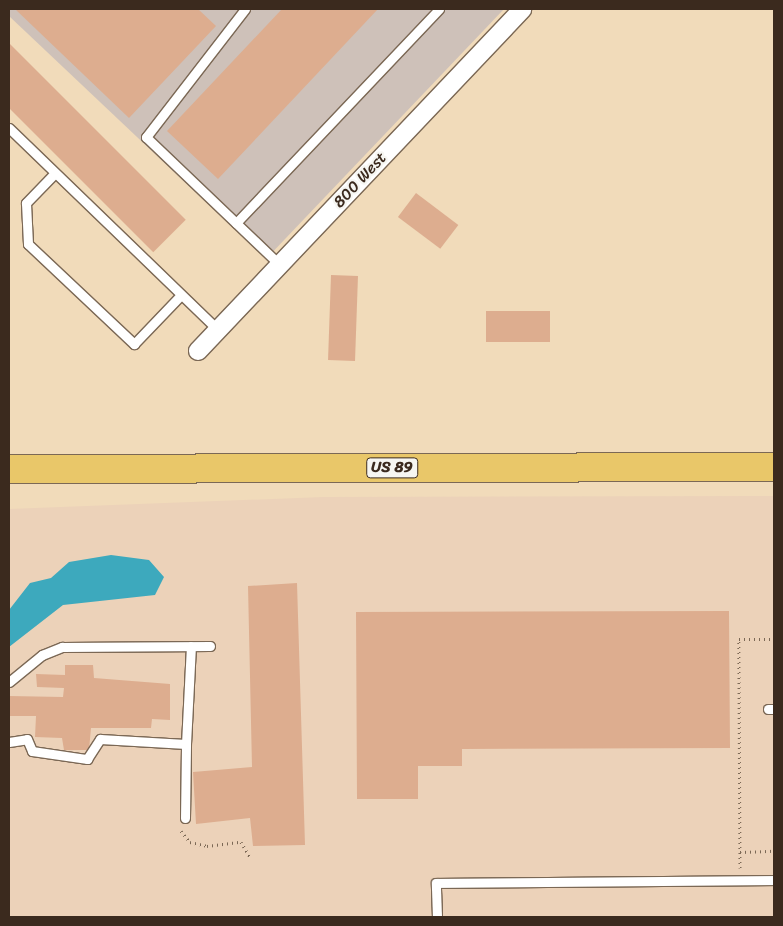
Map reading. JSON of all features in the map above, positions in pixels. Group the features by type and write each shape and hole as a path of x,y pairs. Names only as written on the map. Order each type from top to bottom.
{"highway":[{"name":"US 89","path":"9,469 774,467"}],"street":[{"name":"800 West","path":"198,351 522,9"}],"lane":[{"path":"245,9 146,137 280,265"},
{"path":"236,223 439,9"},
{"path":"9,128 218,330"},
{"path":"55,172 26,203 28,244 134,344 181,295"},
{"path":"185,818 186,744 191,646"},
{"path":"9,682 42,655 62,647 210,646"},
{"path":"9,742 28,739 32,751 87,759 100,739 186,744"},
{"path":"437,917 436,883 774,880"}],"path":[{"path":"740,880 739,639 774,639"},
{"path":"185,818 180,831 190,842 241,842 250,857"},
{"path":"740,852 774,852"}],"shaded area":[{"path":"9,9 504,9 266,259 9,16"},
{"path":"774,496 774,917 9,917 9,509 323,497"}],"water":[{"path":"111,555 149,560 164,577 155,595 63,605 9,647 9,610 30,583 51,578 69,562"}],"building":[{"path":"15,9 198,9 216,26 129,118"},
{"path":"282,9 378,9 218,179 167,131"},
{"path":"9,43 186,220 153,252 9,108"},
{"path":"416,193 458,225 440,249 398,217"},
{"path":"331,275 358,276 355,361 328,360"},
{"path":"486,311 550,311 550,342 486,342"},
{"path":"297,583 305,845 253,846 250,818 196,824 193,772 252,767 248,586"},
{"path":"729,611 730,748 462,749 462,766 418,766 418,799 357,799 356,612"},
{"path":"65,665 93,665 94,678 170,684 170,720 152,719 151,728 91,728 89,750 64,750 62,738 35,737 36,716 9,716 9,696 63,697 64,688 37,687 36,674 65,675"}]}
